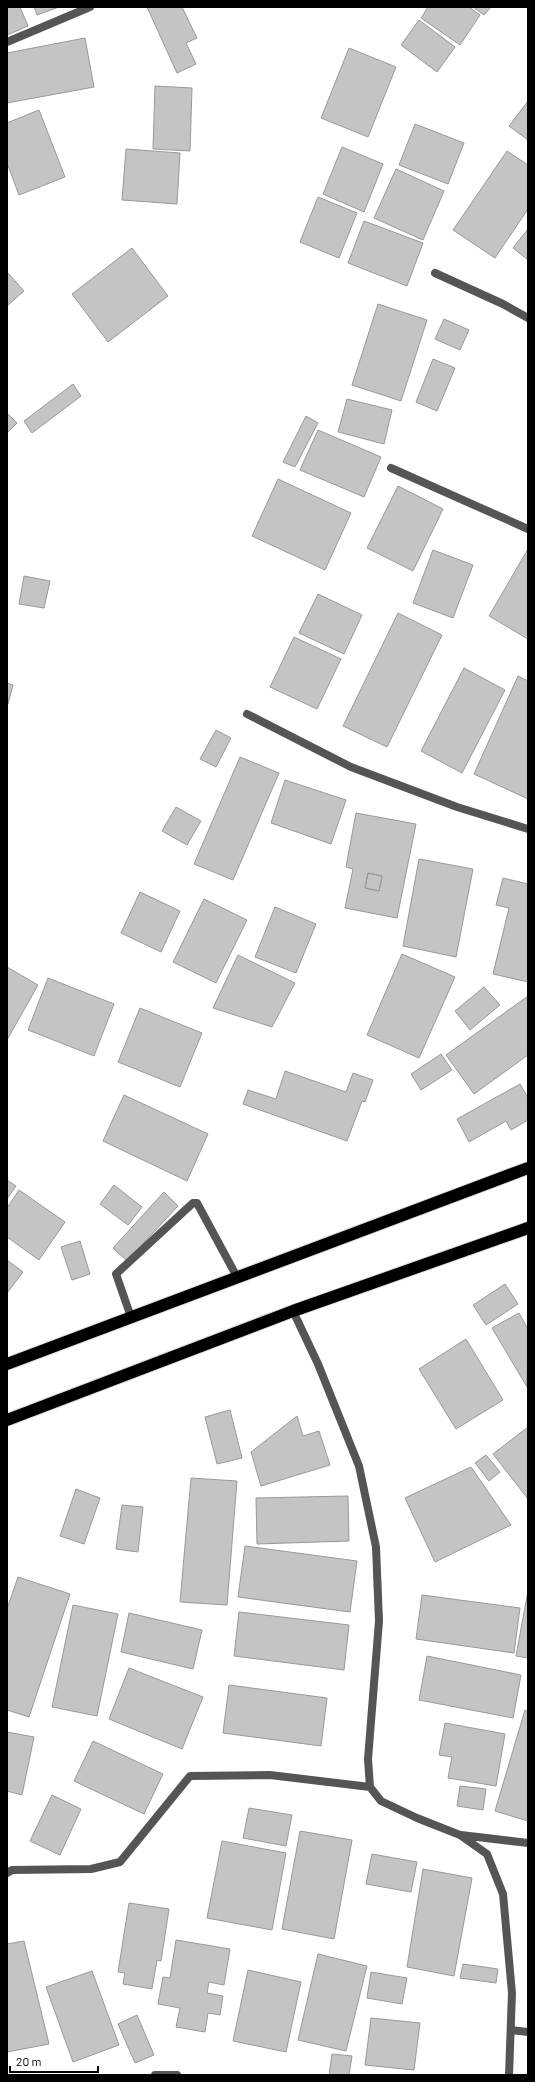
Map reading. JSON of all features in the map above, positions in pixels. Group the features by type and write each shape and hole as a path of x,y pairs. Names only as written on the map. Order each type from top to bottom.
{"highway":[{"path":"7,1364 528,1168"},
{"path":"7,1420 293,1311 528,1228"}],"street":[{"path":"7,42 90,7"},
{"path":"435,273 503,304 528,318"},
{"path":"391,468 528,529"},
{"path":"246,714 352,767 456,808 528,829"},
{"path":"131,1317 116,1274 193,1203 197,1203 237,1277"},
{"path":"293,1311 318,1364 358,1466 376,1547 379,1621 368,1759 370,1787 381,1800 417,1818 460,1835 487,1854 503,1894 512,1993 509,2075"},
{"path":"7,1873 12,1870 90,1869 120,1862 190,1776 270,1775 370,1787"},
{"path":"460,1835 528,1843"},
{"path":"511,2030 528,2032"},
{"path":"155,2075 177,2075"}],"building":[{"path":"7,7 20,7 28,26 7,35"},
{"path":"34,7 59,7 37,15"},
{"path":"147,7 182,7 197,38 186,43 196,64 177,73"},
{"path":"428,7 469,7 480,15 460,45 421,18"},
{"path":"473,7 491,7 484,15"},
{"path":"419,20 455,47 437,72 401,45"},
{"path":"85,38 94,87 7,103 7,53"},
{"path":"349,48 396,67 368,137 321,118"},
{"path":"155,86 192,88 190,151 153,149"},
{"path":"528,101 528,140 509,126"},
{"path":"39,110 65,177 19,195 7,163 7,123"},
{"path":"415,124 464,143 448,184 399,165"},
{"path":"342,147 383,164 364,212 323,194"},
{"path":"126,149 180,153 177,204 122,200"},
{"path":"507,151 528,165 528,209 495,258 453,230"},
{"path":"396,169 444,191 423,240 374,218"},
{"path":"318,197 357,213 339,258 300,242"},
{"path":"364,221 423,243 407,286 348,263"},
{"path":"528,229 528,260 513,248"},
{"path":"132,248 168,296 108,342 72,294"},
{"path":"7,272 24,291 7,306"},
{"path":"378,304 427,320 401,401 352,385"},
{"path":"444,319 469,330 460,350 435,339"},
{"path":"433,359 455,368 437,411 416,402"},
{"path":"73,384 81,396 32,433 24,421"},
{"path":"347,399 392,410 384,444 338,432"},
{"path":"7,413 17,423 7,433"},
{"path":"306,416 318,423 295,467 283,462"},
{"path":"318,430 381,457 364,497 300,470"},
{"path":"278,479 351,513 325,570 252,536"},
{"path":"398,486 443,509 413,571 367,548"},
{"path":"528,549 528,639 489,616"},
{"path":"433,550 473,565 453,618 413,603"},
{"path":"24,576 50,581 44,608 19,604"},
{"path":"318,594 362,615 344,654 299,633"},
{"path":"398,613 442,635 387,747 343,726"},
{"path":"294,637 341,659 317,709 270,687"},
{"path":"464,668 505,690 462,773 421,751"},
{"path":"518,676 528,681 528,799 474,774"},
{"path":"7,683 13,685 8,704 7,703"},
{"path":"216,730 231,738 216,767 200,759"},
{"path":"240,757 279,773 233,880 194,864"},
{"path":"285,780 346,800 331,844 271,823"},
{"path":"176,807 201,821 187,845 162,831"},
{"path":"356,813 416,824 397,918 345,908 353,869 346,867","holes":["368,873 382,876 379,891 365,888"]},
{"path":"419,859 473,869 456,957 403,946"},
{"path":"368,873 382,876 379,891 365,888"},
{"path":"503,878 528,884 528,982 493,974 509,908 496,905"},
{"path":"140,892 180,911 161,952 121,933"},
{"path":"204,899 247,920 216,983 173,962"},
{"path":"275,907 316,924 296,973 255,957"},
{"path":"402,954 455,977 419,1058 367,1035"},
{"path":"238,955 295,983 272,1027 213,1008"},
{"path":"7,967 38,985 7,1040"},
{"path":"48,978 114,1004 94,1056 28,1030"},
{"path":"484,987 500,1005 470,1030 455,1011"},
{"path":"528,996 528,1055 474,1094 446,1055"},
{"path":"140,1008 202,1033 180,1087 118,1062"},
{"path":"441,1054 452,1070 421,1090 411,1074"},
{"path":"285,1071 346,1092 353,1073 373,1080 365,1102 362,1101 347,1141 243,1104 248,1090 276,1099"},
{"path":"520,1084 528,1098 528,1120 511,1130 506,1121 469,1142 457,1119"},
{"path":"124,1095 208,1134 187,1181 103,1141"},
{"path":"7,1180 16,1186 7,1199"},
{"path":"114,1185 142,1207 128,1225 100,1204"},
{"path":"19,1190 65,1222 39,1260 7,1237 7,1208"},
{"path":"164,1192 178,1206 127,1261 113,1248"},
{"path":"80,1241 90,1274 72,1280 61,1247"},
{"path":"7,1260 23,1272 7,1293"},
{"path":"505,1284 518,1304 486,1325 473,1305"},
{"path":"519,1313 528,1329 527,1387 492,1328"},
{"path":"466,1339 503,1400 456,1429 419,1369"},
{"path":"230,1410 242,1458 217,1464 205,1417"},
{"path":"297,1416 303,1436 319,1431 330,1465 261,1486 251,1452"},
{"path":"528,1427 528,1499 493,1454"},
{"path":"486,1455 500,1472 489,1481 475,1463"},
{"path":"471,1467 511,1525 435,1562 405,1498"},
{"path":"191,1478 237,1481 227,1605 180,1602"},
{"path":"76,1489 100,1498 84,1544 60,1536"},
{"path":"348,1496 349,1541 257,1544 256,1498"},
{"path":"122,1505 143,1507 138,1552 116,1549"},
{"path":"245,1546 357,1561 350,1612 238,1597"},
{"path":"18,1577 70,1594 29,1717 7,1710 7,1609"},
{"path":"528,1591 528,1658 516,1656"},
{"path":"422,1595 520,1608 514,1653 416,1639"},
{"path":"73,1605 118,1614 97,1716 52,1707"},
{"path":"239,1612 349,1625 344,1670 234,1656"},
{"path":"129,1613 202,1630 193,1669 121,1652"},
{"path":"427,1656 521,1675 513,1718 419,1700"},
{"path":"129,1668 203,1697 182,1749 109,1719"},
{"path":"229,1685 327,1698 321,1746 223,1733"},
{"path":"525,1710 528,1711 528,1821 495,1811"},
{"path":"445,1723 505,1734 496,1786 448,1778 452,1757 439,1755"},
{"path":"7,1732 34,1737 22,1795 7,1791"},
{"path":"93,1741 163,1774 144,1814 74,1781"},
{"path":"460,1786 486,1789 483,1810 457,1806"},
{"path":"52,1795 81,1809 60,1855 30,1841"},
{"path":"249,1808 292,1815 286,1846 243,1838"},
{"path":"300,1831 352,1840 334,1939 282,1929"},
{"path":"222,1841 286,1853 272,1930 207,1918"},
{"path":"372,1854 417,1862 411,1892 366,1884"},
{"path":"423,1869 472,1878 454,1976 407,1967"},
{"path":"129,1903 169,1909 161,1961 157,1960 152,1989 123,1984 125,1973 118,1972"},
{"path":"176,1940 230,1949 224,1985 209,1982 207,1993 223,1996 220,2015 208,2013 205,2032 176,2027 180,2008 158,2004 163,1977 170,1978"},
{"path":"24,1941 49,2044 7,2052 7,1944"},
{"path":"318,1954 367,1966 346,2051 298,2040"},
{"path":"463,1964 498,1969 496,1983 460,1978"},
{"path":"248,1970 301,1982 286,2052 233,2041"},
{"path":"92,1971 119,2045 73,2062 46,1987"},
{"path":"371,1972 407,1978 402,2004 367,1998"},
{"path":"137,2015 154,2055 135,2063 118,2024"},
{"path":"371,2018 420,2023 414,2070 365,2065"},
{"path":"332,2054 352,2056 349,2075 329,2075"}]}
